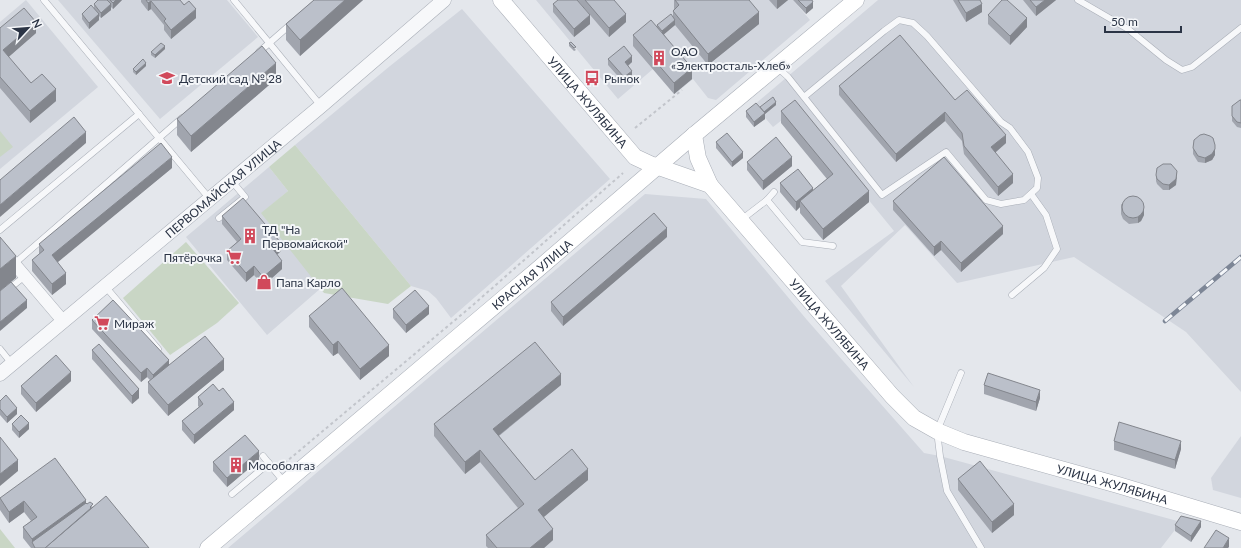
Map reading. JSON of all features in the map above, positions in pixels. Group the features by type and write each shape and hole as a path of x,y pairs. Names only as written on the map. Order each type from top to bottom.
{"main road":[{"name":"УЛИЦА ЖУЛЯБИНА","path":"500,0 629,152 641,161 710,185 892,396 914,418 937,431 964,442 1118,485 1241,522"},
{"name":"КРАСНАЯ УЛИЦА","path":"208,548 280,477 856,0"},
{"path":"694,135 698,158 710,185"}],"street":[{"name":"ПЕРВОМАЙСКАЯ УЛИЦА","path":"0,374 321,106 444,0"},
{"path":"0,247 63,322"}],"lane":[{"path":"44,0 209,198"},
{"path":"234,0 321,106"},
{"path":"1078,0 1128,29 1166,60 1182,70 1192,68 1241,28"},
{"path":"252,58 296,19"},
{"path":"777,66 788,77 882,195 946,152 986,200 1001,204 1024,200 1037,188 1038,178 1028,152 1010,128 1000,122 947,58 913,22 899,20 804,97"},
{"path":"14,264 188,113"},
{"path":"0,230 139,114"},
{"path":"219,218 245,197 231,180"},
{"path":"741,220 767,200 774,192"},
{"path":"1012,296 1044,268 1057,249 1046,215 1031,194"},
{"path":"767,200 802,242 834,246"},
{"path":"0,296 25,276"},
{"path":"105,286 160,352"},
{"path":"0,349 12,364"},
{"path":"961,372 937,431 947,491 981,548"},
{"path":"263,456 280,477"},
{"path":"232,494 269,463"}],"path":[{"path":"635,128 682,90"},
{"path":"280,477 473,304 623,174"}],"shaded area":[{"path":"26,0 98,87 0,169 0,22"},
{"name":"Детский сад № 28","path":"58,0 227,0 258,37 160,119"},
{"name":"ОАО «Электросталь-Хлеб»","path":"536,0 793,0 810,20 716,100 708,98 693,79 675,94 653,69 618,99"},
{"path":"878,0 1241,0 1241,392 1186,332 1074,257 957,283 905,225 841,286 914,387 825,281 894,231 795,110 773,127 754,105"},
{"path":"462,9 610,179 451,318 436,298 428,291 411,286 295,145 390,66"},
{"path":"269,167 288,191 262,213 321,288 267,335 186,237"},
{"path":"645,194 706,199 807,320 924,453 940,456 1181,522 1161,548 228,548"},
{"path":"1241,436 1241,498 1213,490 1211,478"}],"green space":[{"path":"0,131 13,147 0,157"},
{"path":"295,145 411,286 388,304 324,293 261,213 288,191 269,167"},
{"path":"186,242 239,303 217,323 170,355 123,298"},
{"path":"0,529 15,548 0,548"}],"building":[{"path":"98,0 107,0 111,4 101,13 94,4"},
{"path":"146,0 180,0 184,5 189,1 196,9 171,30 164,21 166,19 151,1 148,3"},
{"path":"314,0 345,0 300,40 286,24"},
{"path":"558,0 577,0 590,15 574,29 553,4"},
{"path":"585,0 614,0 626,14 609,28"},
{"path":"675,0 749,0 759,12 708,54 673,11 679,5"},
{"path":"798,0 812,0 813,2 806,8"},
{"path":"958,0 980,0 982,4 966,13"},
{"path":"1002,0 1007,0 1027,18 1010,36 988,15"},
{"path":"1030,0 1045,0 1036,7"},
{"path":"91,5 99,14 89,23 82,14"},
{"path":"24,8 36,22 3,50 31,83 42,74 56,89 30,111 0,77 0,28"},
{"path":"671,14 675,20 662,31 657,25"},
{"name":"ОАО «Электросталь-Хлеб»","path":"651,20 692,68 674,83 633,35"},
{"path":"900,35 955,100 967,90 1006,135 991,147 1013,174 998,187 964,146 962,133 945,112 896,154 839,86"},
{"path":"571,42 576,47 574,48 569,43"},
{"path":"161,43 165,46 155,55 151,52"},
{"path":"262,46 276,63 191,136 177,119"},
{"path":"624,46 632,56 625,62 632,71 624,77 608,59"},
{"path":"143,59 146,63 136,72 133,69"},
{"path":"773,97 776,102 764,112 760,107"},
{"path":"795,100 869,191 823,229 800,201 833,174 781,111"},
{"path":"1240,100 1241,123 1237,122 1232,116 1232,106"},
{"path":"756,103 765,113 754,122 746,111"},
{"path":"74,117 86,132 0,205 0,180"},
{"path":"727,133 743,152 732,162 716,142"},
{"path":"1204,134 1213,138 1215,145 1215,149 1212,154 1205,158 1198,156 1193,148 1194,140 1200,135"},
{"path":"776,137 792,157 763,181 747,162"},
{"path":"161,143 172,157 52,255 66,273 52,284 32,260 44,250 39,244"},
{"path":"944,157 1003,226 961,263 941,241 934,247 893,201"},
{"path":"1163,164 1171,164 1177,171 1176,179 1169,185 1163,184 1157,179 1157,168"},
{"path":"798,169 813,188 796,202 780,183"},
{"path":"1133,196 1141,199 1144,207 1141,215 1133,218 1125,215 1122,207 1125,199"},
{"name":"ТД \"На Первомайской\"","path":"243,198 281,243 273,249 282,261 263,277 254,266 246,273 227,251 241,239 222,216"},
{"path":"654,213 667,228 563,317 551,302"},
{"path":"0,237 16,256 0,269"},
{"path":"11,282 27,300 0,322 0,291"},
{"path":"342,288 389,345 360,369 338,341 333,345 309,316"},
{"path":"415,290 429,306 406,325 393,309"},
{"path":"113,300 169,360 153,375 147,368 141,373 92,320"},
{"path":"205,336 224,359 168,405 148,382"},
{"path":"535,342 561,374 493,429 535,480 572,449 588,469 538,510 553,529 530,548 497,548 486,535 524,504 480,450 465,462 434,424"},
{"path":"99,344 139,389 132,396 92,350"},
{"path":"56,355 71,372 36,403 21,386"},
{"path":"988,373 1040,390 1036,402 984,385"},
{"path":"213,384 219,391 223,388 234,402 194,435 182,421 203,404 198,397"},
{"path":"6,395 17,408 7,417 0,409 0,401"},
{"path":"21,415 29,423 19,432 12,424"},
{"path":"1119,422 1181,441 1175,460 1114,441"},
{"path":"245,435 259,451 227,478 213,462"},
{"path":"0,437 18,460 0,474"},
{"path":"55,458 86,500 32,539 23,527 37,517 24,501 9,512 0,498"},
{"path":"980,461 1014,504 992,522 958,479"},
{"path":"106,496 149,548 45,548"},
{"path":"90,502 93,504 90,507 91,508 45,548 35,548 32,542 86,503 87,504"},
{"path":"1181,516 1201,521 1191,536 1175,525"},
{"path":"1216,530 1229,538 1223,548 1204,548"}],"railway":[{"path":"1165,321 1241,257"}],"place":[{"name":"ОАО «Электросталь-Хлеб»","path":"659,58"},
{"name":"Детский сад № 28","path":"167,78"},
{"name":"Рынок","path":"592,78"},
{"name":"ТД \"На Первомайской\"","path":"250,236"},
{"name":"Пятёрочка","path":"234,257"},
{"name":"Папа Карло","path":"264,282"},
{"name":"Мираж","path":"102,323"},
{"name":"Мособолгаз","path":"236,465"}]}
